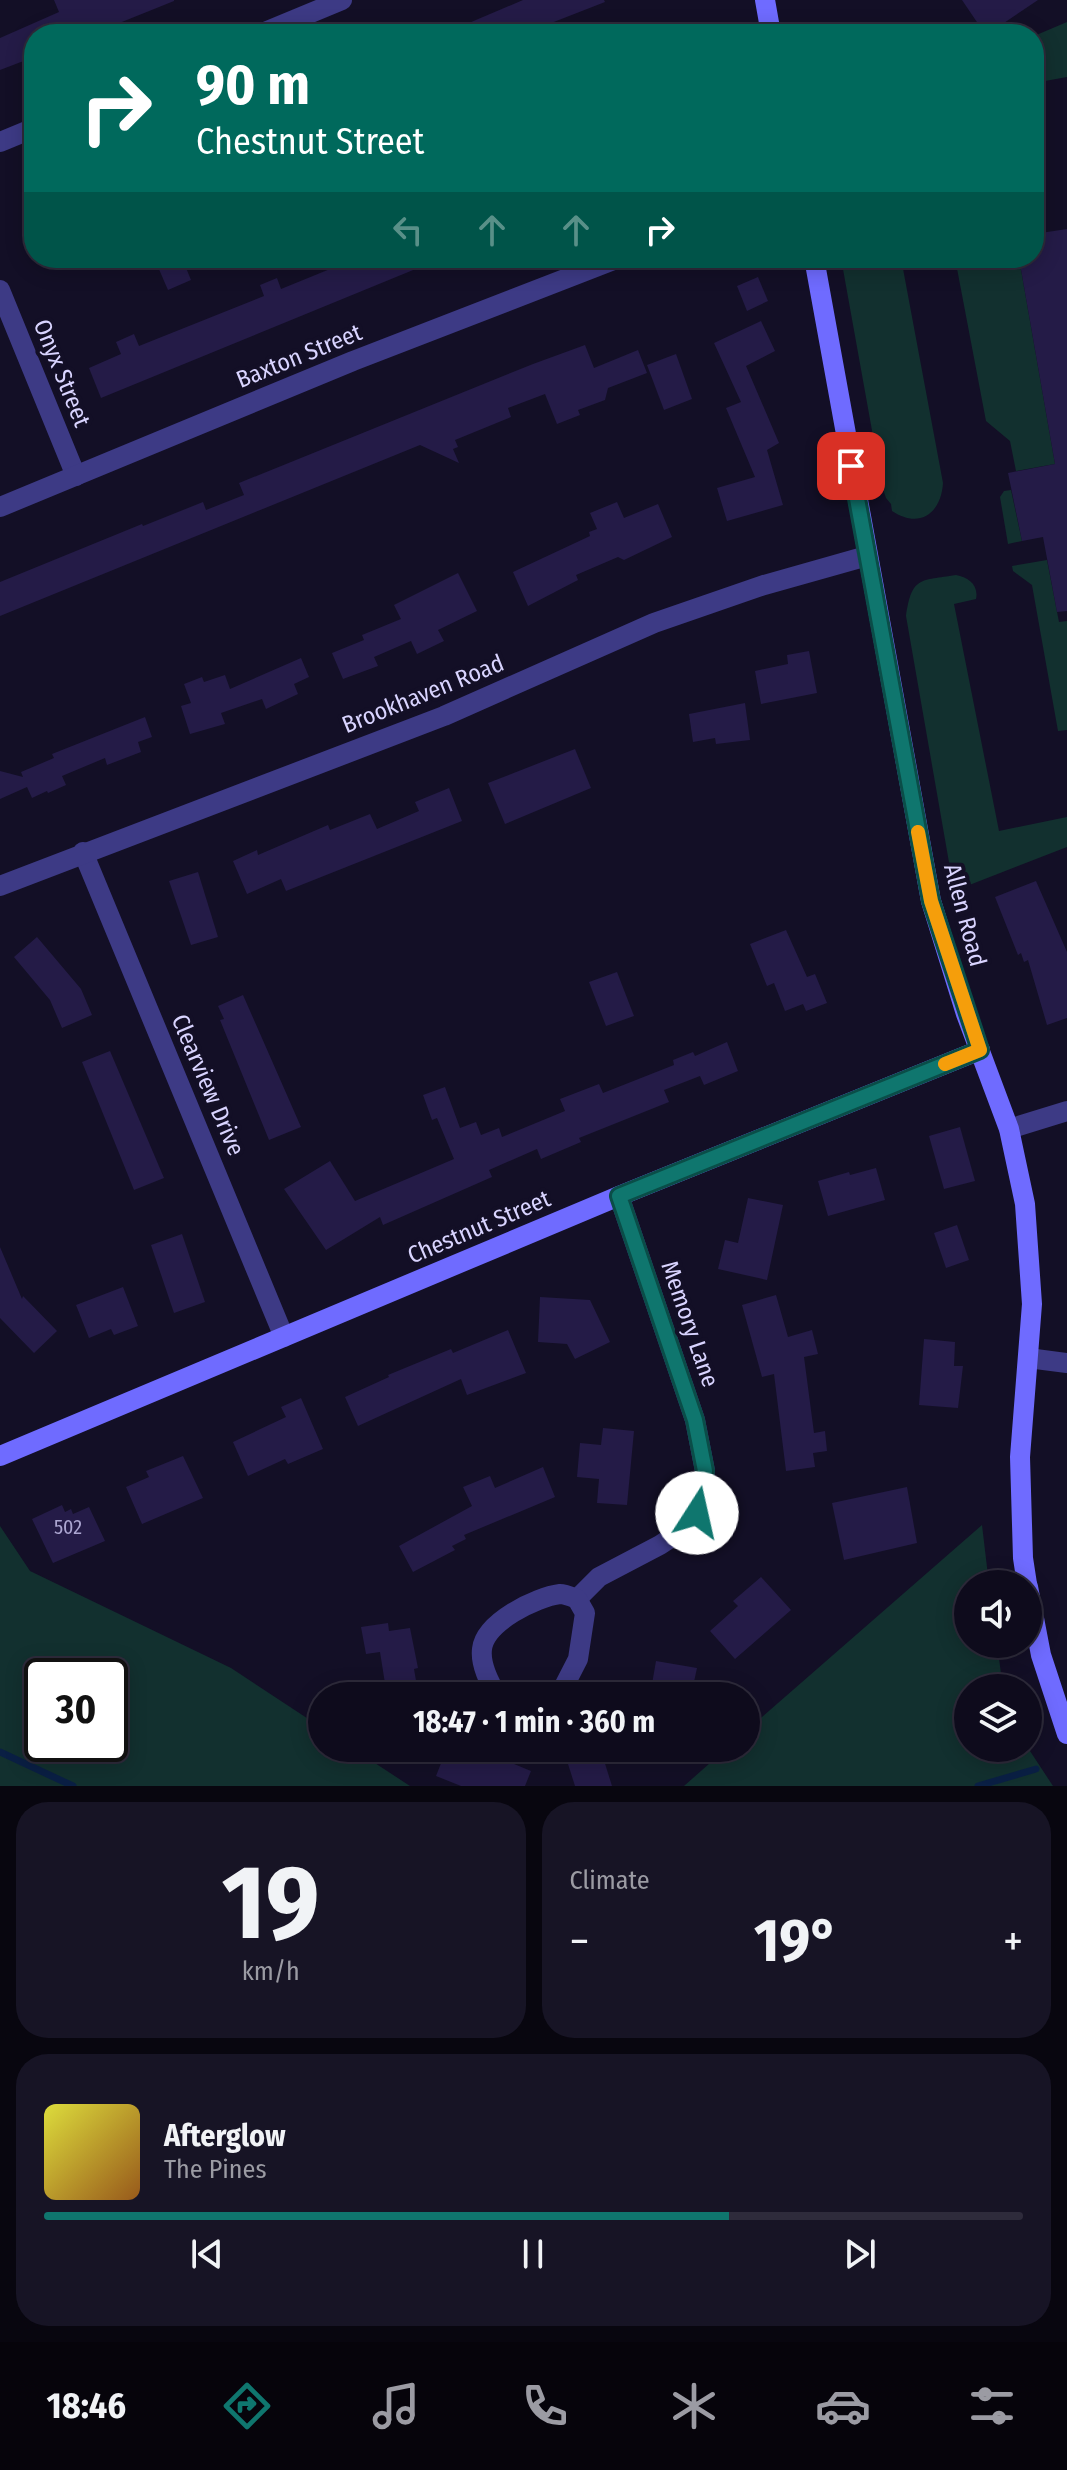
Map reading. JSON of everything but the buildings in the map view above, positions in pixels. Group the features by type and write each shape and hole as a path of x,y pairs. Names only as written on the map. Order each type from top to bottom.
{"street":[{"path":"284,24 342,0"},
{"path":"765,0 769,24"},
{"path":"0,142 24,132"},
{"name":"Baxton Street","path":"0,507 353,361 593,268"},
{"name":"Allen Road","path":"816,268 931,901 1009,1129 1025,1204 1032,1304 1020,1457 1025,1570"},
{"name":"Onyx Street","path":"0,290 76,476"},
{"name":"Brookhaven Road","path":"0,886 444,716 654,623 764,585 867,556"},
{"name":"Clearview Drive","path":"83,852 284,1337"},
{"name":"Chestnut Street","path":"0,1456 619,1196 980,1050"},
{"path":"1009,1129 1067,1111"},
{"name":"Memory Lane","path":"577,1599 599,1577 660,1545 692,1524 705,1471 695,1420 619,1196"},
{"path":"1028,1358 1067,1363"},
{"path":"490,1682 482,1649 488,1633 519,1608 561,1594 577,1599 585,1613 578,1659 566,1682"},
{"name":"Allen Road","path":"1042,1658 1067,1734"}],"green space":[{"path":"1067,22 1067,77 1044,81 1044,32"},
{"path":"843,268 903,268 943,483 933,510 911,519 892,511 882,486"},
{"path":"957,268 1021,268 1055,464 1016,471 1010,441 986,421"},
{"path":"1011,490 1022,541 1008,544 1000,497 1004,491"},
{"path":"1047,560 1059,622 1067,621 1067,730 1058,731 1032,585 1013,571 1012,566"},
{"path":"956,575 968,580 976,590 976,599 954,604 999,831 1067,817 1067,847 954,891 906,616 915,587 926,580"},
{"path":"982,1525 987,1570 954,1570 954,1658 999,1658 1001,1674 954,1674 954,1762 1037,1762 1053,1786 684,1786 711,1762 760,1762 760,1719"},
{"path":"0,1526 30,1571 231,1668 308,1719 308,1762 373,1762 410,1786 0,1786"}],"waterway":[{"path":"0,1752 73,1786"},
{"path":"978,1786 1036,1769"}],"slow traffic":[{"path":"918,832 931,901 980,1050 945,1064"}],"route":[{"path":"697,1513 705,1471 695,1420 619,1196 980,1050 931,901 851,466"}]}
